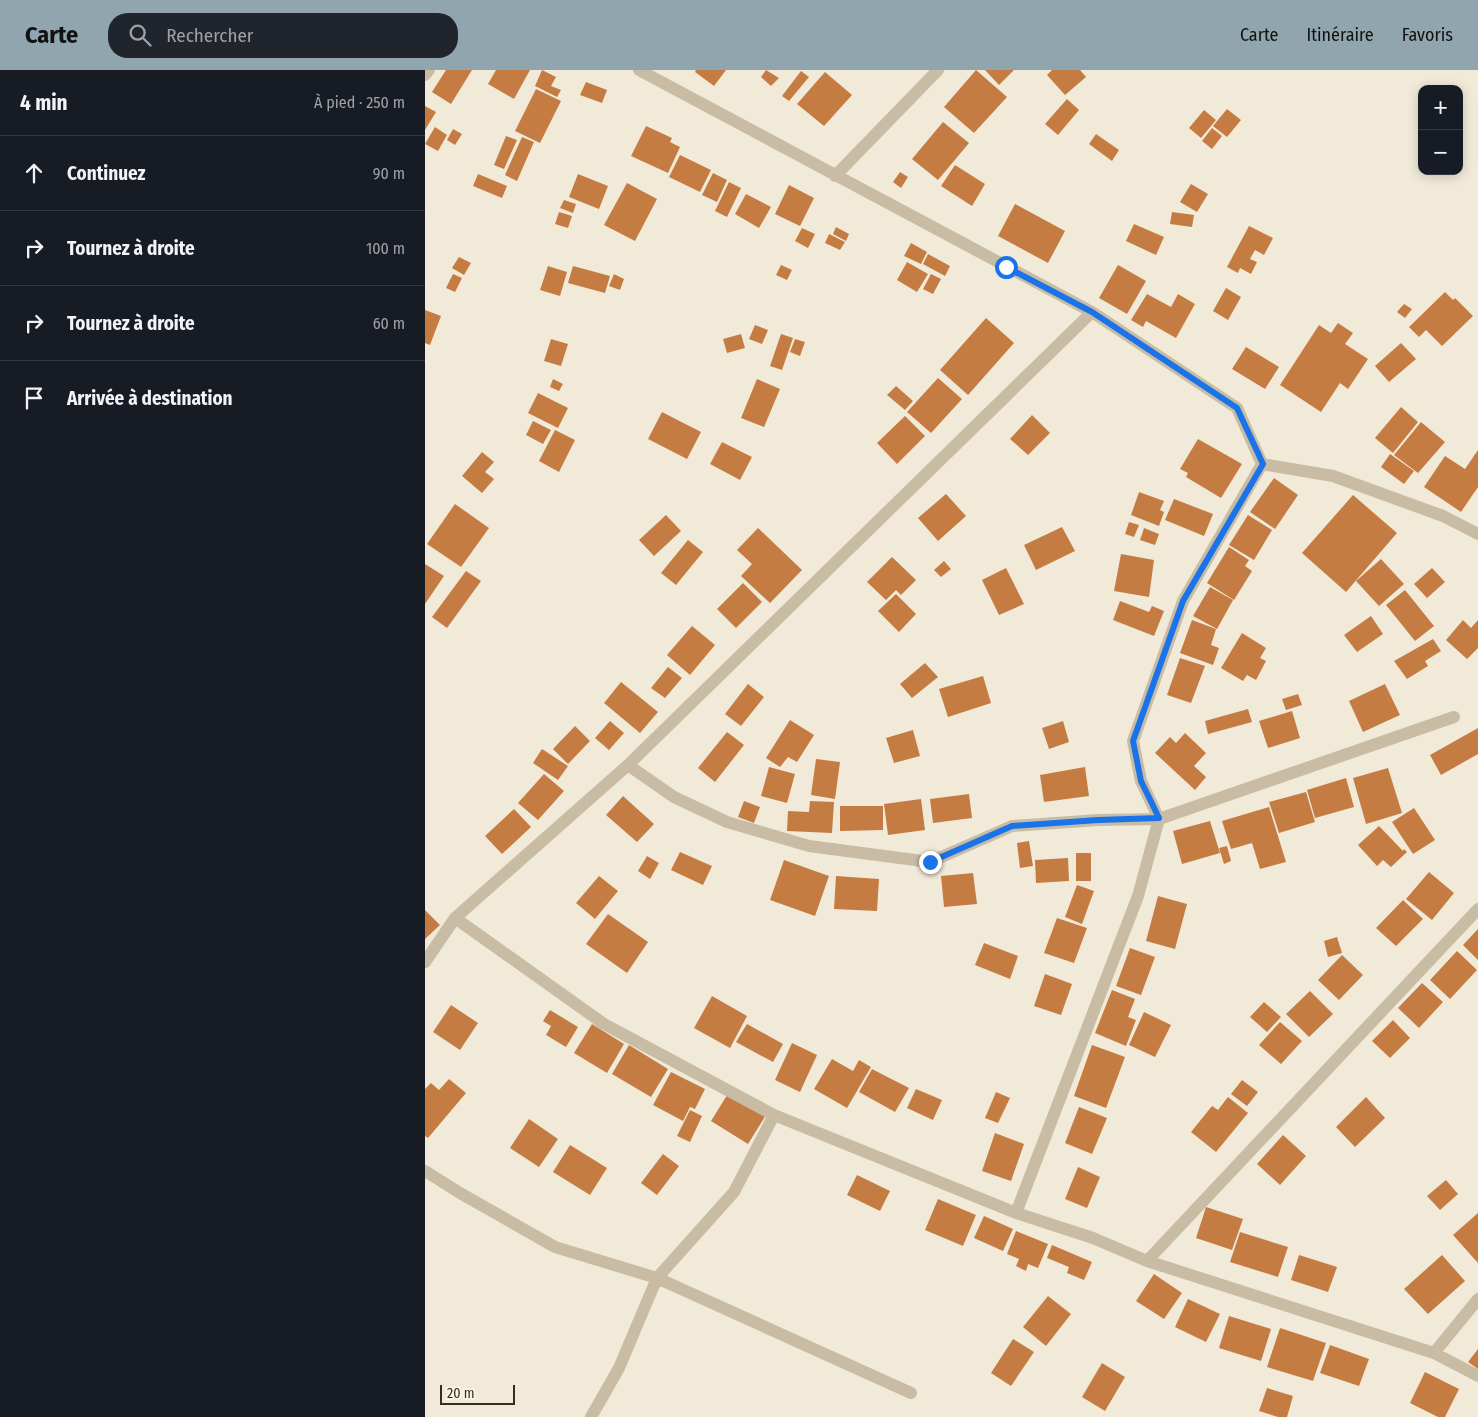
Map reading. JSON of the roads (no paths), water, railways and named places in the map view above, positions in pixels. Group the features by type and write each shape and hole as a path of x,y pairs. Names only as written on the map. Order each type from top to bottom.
{"street":[{"path":"425,75 429,70"},
{"path":"639,70 1092,312 1237,408 1263,464"},
{"path":"835,176 938,70"},
{"path":"425,962 455,918 628,765 1092,312"},
{"path":"1263,464 1333,476 1443,516 1478,534"},
{"path":"1016,1214 1138,896 1159,818 1141,781 1133,741 1183,601 1263,464"},
{"path":"628,765 673,797 727,822 809,846 930,862 1012,826 1159,818 1454,717"},
{"path":"1147,1261 1478,909"},
{"path":"455,918 604,1024 774,1115 1016,1214 1093,1238 1147,1261 1434,1353 1478,1376"},
{"path":"591,1417 619,1368 657,1278 733,1192 774,1115"},
{"path":"425,1171 555,1247 657,1278 911,1393"},
{"path":"1434,1353 1478,1299"}]}
